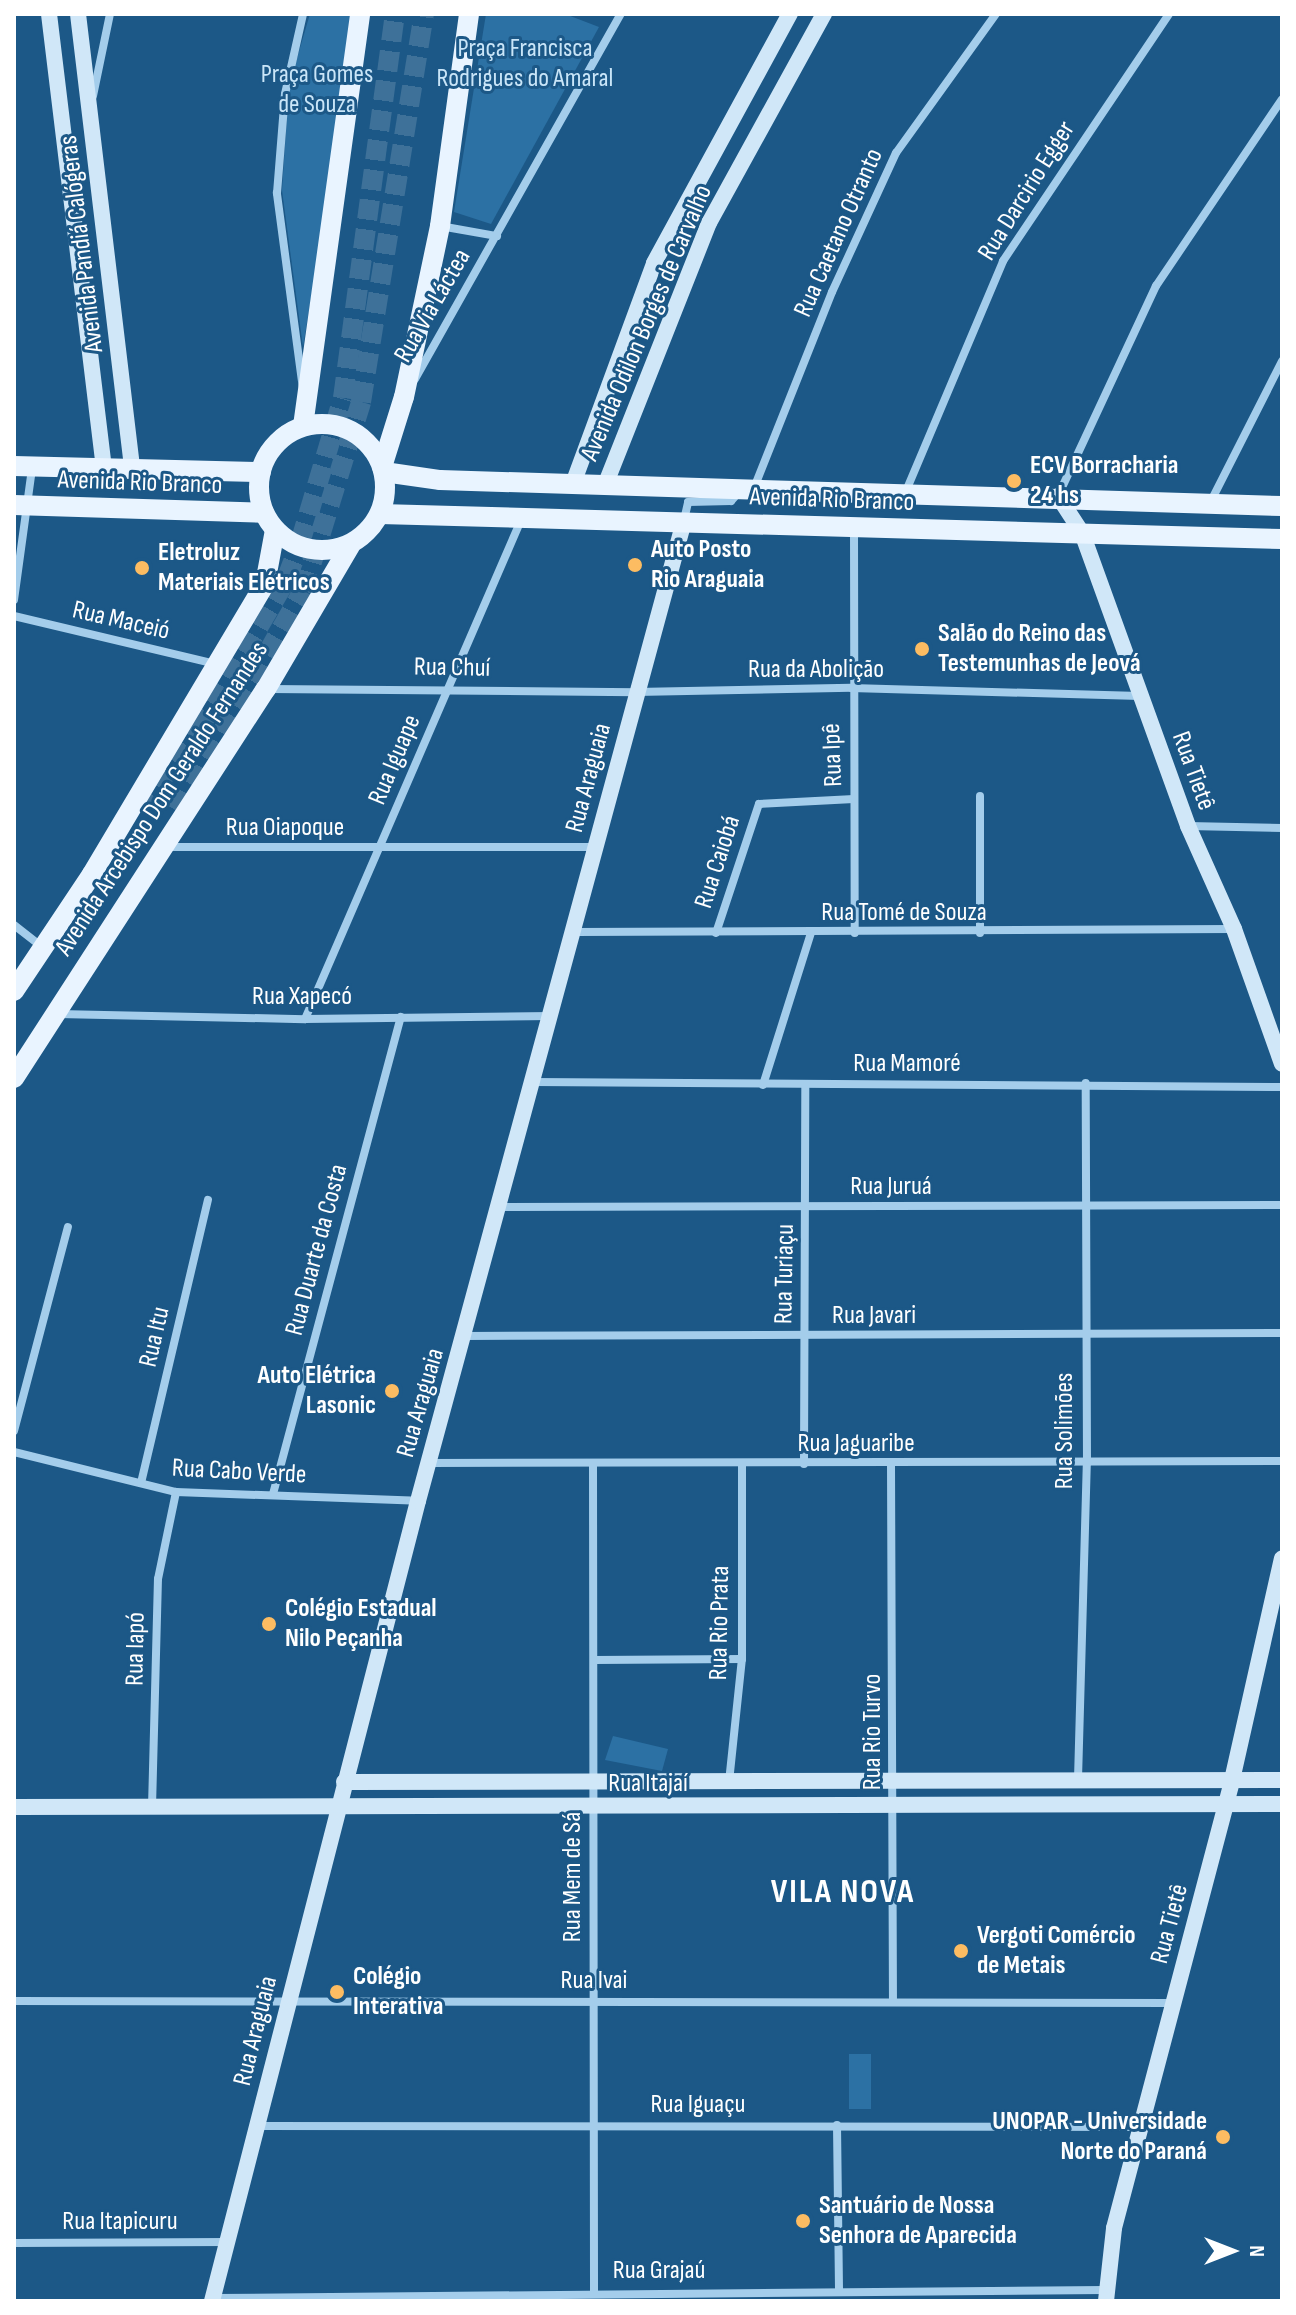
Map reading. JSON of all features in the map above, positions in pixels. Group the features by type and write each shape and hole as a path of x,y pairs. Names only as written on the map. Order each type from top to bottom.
{"main road":[{"path":"303,426 305,394 360,14"},
{"path":"383,470 362,438 344,427 303,426 269,452 261,472 270,522 311,550 350,546 380,514 383,470 404,397 440,226 469,14"},
{"name":"Avenida Rio Branco","path":"23,467 261,472"},
{"name":"Avenida Rio Branco","path":"383,470 440,480 906,491 1282,506"},
{"name":"Avenida Rio Branco","path":"21,505 270,522"},
{"name":"Avenida Rio Branco","path":"380,514 1282,539"},
{"name":"Avenida Arcebispo Dom Geraldo Fernandes","path":"14,991 218,665 265,584 270,522"},
{"name":"Avenida Arcebispo Dom Geraldo Fernandes","path":"14,1078 266,689 350,546"}],"street":[{"name":"Avenida Pandiá Calógeras","path":"49,14 104,468"},
{"name":"Avenida Pandiá Calógeras","path":"78,14 132,469"},
{"path":"90,108 110,14"},
{"path":"303,14 285,94 277,193 296,367 305,394"},
{"name":"Rua Via Láctea","path":"404,397 621,14"},
{"name":"Avenida Odilon Borges de Carvalho","path":"574,481 654,263 790,14"},
{"name":"Avenida Odilon Borges de Carvalho","path":"606,483 709,223 824,14"},
{"name":"Rua Caetano Otranto","path":"748,488 896,153 996,14"},
{"name":"Rua Darcirio Egger","path":"906,491 1003,261 1169,14"},
{"path":"1058,496 1156,286 1282,99"},
{"path":"683,208 709,223"},
{"name":"Rua Via Láctea","path":"440,226 497,236"},
{"path":"82,289 111,285"},
{"path":"1210,503 1282,361"},
{"path":"14,600 23,467"},
{"path":"684,521 688,502 731,501 748,488"},
{"name":"Rua Tietê","path":"1058,496 1082,533 1188,826 1234,929 1282,1064"},
{"name":"Rua Iguape","path":"305,1019 523,517"},
{"name":"Rua Araguaia","path":"212,2299 418,1501 501,1207 684,521"},
{"name":"Rua Ipê","path":"854,527 851,688 855,933"},
{"name":"Rua Maceió","path":"14,616 218,665"},
{"name":"Rua Chuí","path":"266,689 449,687 636,692"},
{"name":"Rua da Abolição","path":"636,692 851,688 1140,696"},
{"path":"980,796 980,933"},
{"name":"Rua Caiobá","path":"716,933 759,804 854,799"},
{"path":"1188,826 1282,828"},
{"name":"Rua Oiapoque","path":"166,847 595,847"},
{"path":"14,925 42,947"},
{"name":"Rua Tomé de Souza","path":"575,932 980,933 1234,929"},
{"path":"763,1085 811,933"},
{"name":"Rua Xapecó","path":"54,1014 305,1019 551,1016"},
{"name":"Rua Duarte da Costa","path":"273,1494 401,1017"},
{"name":"Rua Mamoré","path":"533,1082 763,1085 1086,1083 1282,1087"},
{"name":"Rua Solimões","path":"1078,1779 1087,1463 1084,1335 1086,1083"},
{"name":"Rua Turiaçu","path":"804,1464 805,1084"},
{"name":"Rua Itu","path":"141,1483 208,1200"},
{"name":"Rua Juruá","path":"501,1207 1282,1205"},
{"path":"14,1431 68,1227"},
{"name":"Rua Javari","path":"465,1336 1282,1333"},
{"name":"Rua Cabo Verde","path":"14,1452 176,1492 418,1501"},
{"name":"Rua Jaguaribe","path":"430,1463 1282,1461"},
{"name":"Rua Mem de Sá","path":"593,1463 594,2291"},
{"name":"Rua Rio Prata","path":"728,1782 742,1659 742,1464"},
{"name":"Rua Rio Turvo","path":"891,1464 893,2000"},
{"name":"Rua Iapó","path":"152,1807 158,1579 176,1492"},
{"name":"Rua Tietê","path":"1106,2295 1114,2228 1232,1780 1282,1559"},
{"path":"594,1660 742,1659"},
{"name":"Rua Itajaí","path":"344,1782 1282,1780"},
{"name":"Rua Itajaí","path":"14,1807 893,1809 1282,1804"},
{"name":"Rua Ivai","path":"14,2001 893,2000 1174,2003"},
{"path":"837,2125 839,2290"},
{"name":"Rua Iguaçu","path":"256,2126 1139,2127"},
{"name":"Rua Itapicuru","path":"14,2243 227,2242"},
{"name":"Rua Grajaú","path":"212,2299 577,2296 594,2291 839,2290 1106,2295"},
{"path":"797,2291 797,2301"}],"green space":[{"name":"Praça Gomes de Souza","path":"310,14 357,14 303,347 282,190 289,85"},
{"name":"Praça Francisca Rodrigues do Amaral","path":"486,14 565,14 599,27 491,224 454,212"},
{"path":"613,1736 668,1749 662,1771 605,1760"},
{"path":"849,2054 871,2054 871,2109 849,2109"}],"tunnel":[{"path":"139,810 198,730 286,580 300,543 343,398 395,14"},
{"path":"177,811 303,591 361,402 424,14"}],"place":[{"name":"ECV Borracharia 24 hs","path":"1014,481"},
{"name":"Auto Posto Rio Araguaia","path":"635,565"},
{"name":"Eletroluz Materiais Elétricos","path":"142,568"},
{"name":"Salão do Reino das Testemunhas de Jeová","path":"922,649"},
{"name":"Auto Elétrica Lasonic","path":"392,1391"},
{"name":"Colégio Estadual Nilo Peçanha","path":"269,1624"},
{"name":"Vergoti Comércio de Metais","path":"961,1951"},
{"name":"Colégio Interativa","path":"337,1992"},
{"name":"UNOPAR - Universidade Norte do Paraná","path":"1223,2137"},
{"name":"Santuário de Nossa Senhora de Aparecida","path":"803,2221"}],"district":[{"name":"VILA NOVA","path":"843,1892"}]}
